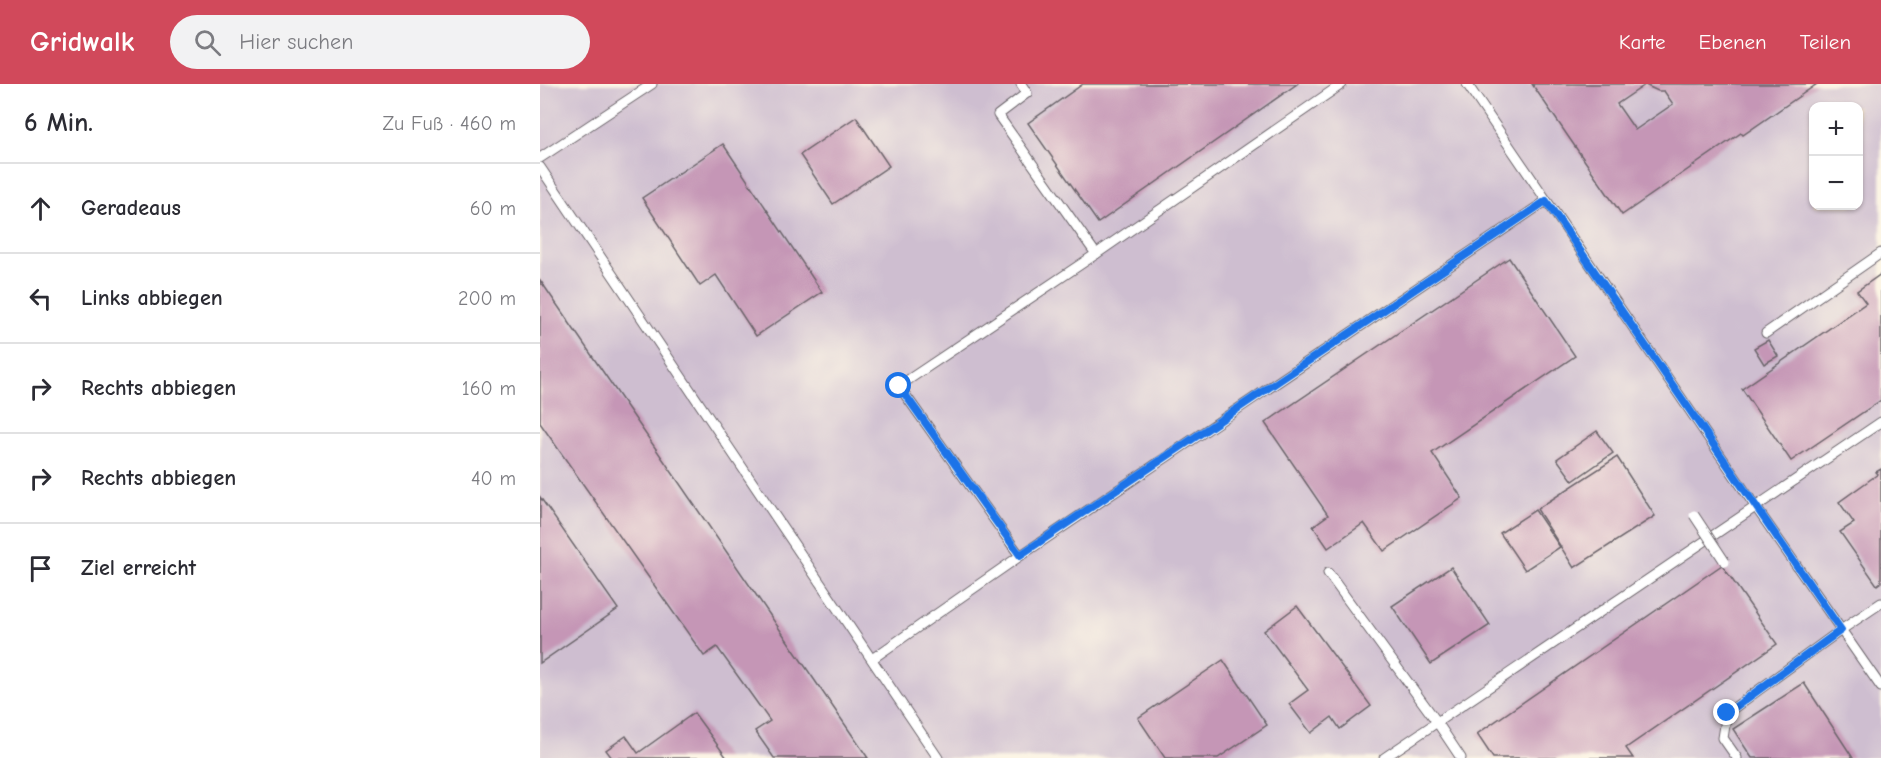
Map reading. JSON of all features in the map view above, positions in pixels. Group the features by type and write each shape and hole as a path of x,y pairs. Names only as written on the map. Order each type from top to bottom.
{"lane":[{"path":"540,158 652,84"},
{"path":"1021,84 1027,93 998,116 1096,254"},
{"path":"1020,555 899,386 1096,254 1342,84"},
{"path":"1467,84 1881,687"},
{"path":"540,167 938,758"},
{"path":"872,659 1020,555 1546,201"},
{"path":"1766,333 1881,253"},
{"path":"1384,758 1881,422"},
{"path":"1694,515 1725,562"},
{"path":"1328,573 1461,758"},
{"path":"1737,758 1723,738 1727,713 1881,603"}],"shaded area":[{"path":"540,84 1881,84 1881,758 540,758"}],"building":[{"path":"1083,84 1297,84 1098,223 1028,123"},
{"path":"1532,84 1817,84 1743,135 1741,133 1622,215","holes":["1645,85 1658,91 1664,91 1673,104 1635,130 1617,104"]},
{"path":"856,117 889,166 833,204 800,155"},
{"path":"723,144 822,292 756,336 716,275 700,286 642,198"},
{"path":"1509,258 1575,356 1432,453 1462,498 1384,551 1364,523 1328,548 1313,526 1328,515 1265,423"},
{"path":"1881,274 1881,400 1791,461 1742,389 1866,303 1857,291"},
{"path":"540,280 868,758 774,758 755,731 770,721 717,647 704,656 540,423"},
{"path":"1768,340 1778,356 1764,364 1754,348"},
{"path":"1597,431 1613,453 1573,481 1557,459"},
{"path":"1617,457 1655,516 1574,568 1537,509"},
{"path":"1881,469 1881,582 1877,585 1840,532 1854,523 1839,502 1878,474 1876,472"},
{"path":"540,497 618,609 540,663"},
{"path":"1535,510 1560,547 1525,570 1500,533"},
{"path":"1722,565 1777,644 1626,748 1633,758 1493,758 1477,734"},
{"path":"1451,567 1490,625 1431,664 1392,606"},
{"path":"1297,606 1371,706 1340,729 1332,717 1311,733 1289,704 1308,690 1264,631"},
{"path":"1223,660 1267,725 1218,758 1165,758 1138,718"},
{"path":"1804,683 1853,758 1752,758 1733,729"},
{"path":"694,713 727,758 612,758 606,750 626,736 638,753"}],"route":[{"path":"899,386 1020,555 1546,201 1841,630 1727,713"}]}
